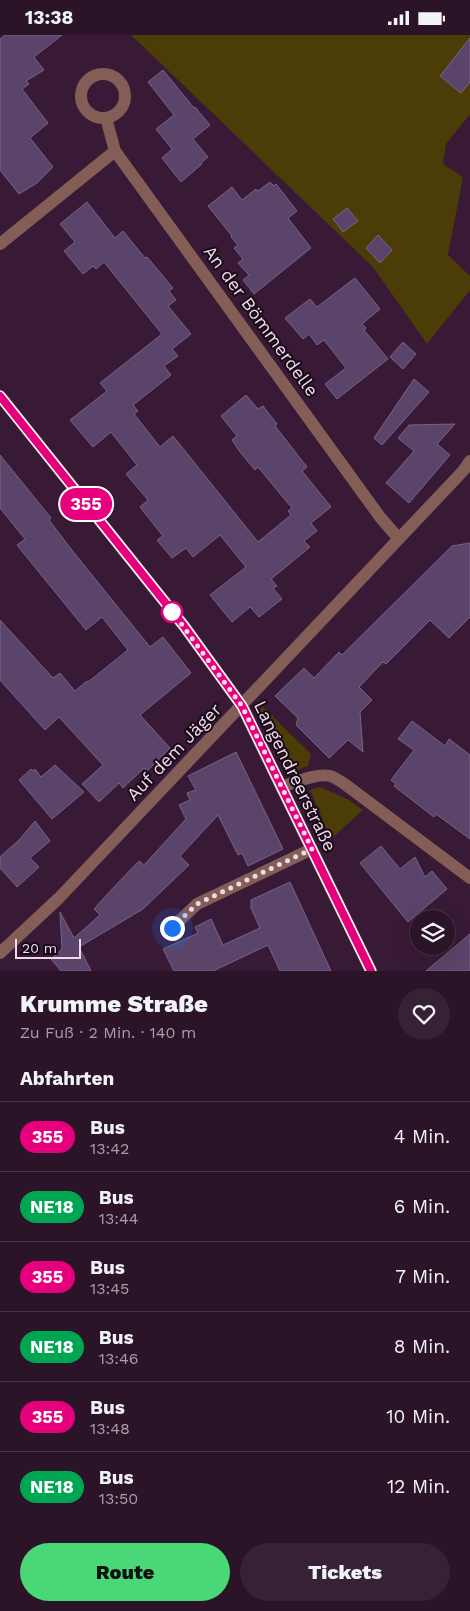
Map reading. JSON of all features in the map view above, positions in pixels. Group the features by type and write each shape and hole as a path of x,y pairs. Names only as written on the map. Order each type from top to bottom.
{"street":[{"name":"An der Bömmerdelle","path":"106,118 115,151 374,509 399,539"},
{"path":"0,244 115,151"},
{"name":"Langendreerstraße","path":"0,396 184,626 242,706 371,971"},
{"name":"Auf dem Jäger","path":"0,953 60,899 399,539 468,469"},
{"path":"281,787 312,777 331,776 350,788 470,878"},
{"path":"172,928 197,904 312,849"}],"shaded area":[{"path":"131,35 470,35 470,114 446,144 443,164 463,177 448,255 470,276 470,290 427,344 373,267"},
{"path":"263,707 311,754 308,766 294,771 286,763 260,709"},
{"path":"320,787 349,800 363,810 331,839 310,790"}],"building":[{"path":"5,35 62,35 34,57 44,70 26,81 29,84 22,89 48,123 30,138 53,167 37,183 19,194 0,170 0,39"},
{"path":"470,38 470,82 461,93 440,76"},
{"path":"163,70 210,125 193,139 208,157 181,182 162,158 172,149 156,129 174,115 148,82"},
{"path":"270,182 274,186 276,184 297,211 288,218 311,248 254,294 243,280 249,275 238,263 243,259 234,248 238,245 208,206 232,187 242,200 256,189 258,191"},
{"path":"87,202 115,238 123,231 173,288 169,291 176,300 168,306 191,334 172,349 178,356 164,366 171,375 133,405 138,411 134,414 160,447 173,436 258,542 291,515 288,511 292,508 258,467 255,470 240,452 232,440 237,436 221,416 246,395 258,409 263,406 277,424 275,426 307,467 302,471 331,507 311,523 317,531 304,541 310,547 271,579 277,586 273,588 282,599 259,617 250,607 232,622 210,595 246,567 220,535 193,557 186,548 172,558 157,540 163,536 140,507 148,500 126,474 137,465 111,432 93,447 70,420 107,391 100,383 162,334 104,262 96,269 93,266 83,274 64,251 75,242 60,224"},
{"path":"347,208 358,221 343,232 333,219"},
{"path":"378,235 392,250 380,263 366,248"},
{"path":"355,278 380,309 362,324 366,328 364,330 388,359 337,399 325,384 346,368 324,340 317,345 309,334 303,339 285,318 310,299 317,307"},
{"path":"403,342 416,354 403,369 390,357"},
{"path":"414,379 429,392 382,445 374,438"},
{"path":"455,424 437,444 450,455 409,503 386,483 414,451 398,438 409,425"},
{"path":"0,455 51,518 49,520 71,549 150,647 163,637 191,673 140,715 170,748 147,771 144,768 123,788 119,783 99,802 82,784 103,765 59,717 45,730 0,680 0,620 53,678 60,673 75,691 128,650 102,617 86,630 17,545 25,539 0,508"},
{"path":"470,543 470,617 449,638 430,620 386,664 383,662 359,687 372,700 360,712 363,752 348,740 329,758 296,725 298,718 275,696 304,668 314,678 339,652 342,655 452,546"},
{"path":"412,721 445,746 449,739 470,755 470,839 436,814 434,817 394,786 396,784 391,780 414,750 398,739"},
{"path":"236,752 283,849 248,866 242,853 238,855 218,815 180,856 189,865 143,909 79,947 91,971 61,971 51,959 62,949 60,912 74,938 100,915 94,909 114,887 139,861 144,865 186,819 179,805 190,800 187,793 196,790 188,776"},
{"path":"55,765 84,792 52,819 19,780 31,769 33,771 35,769 41,777"},
{"path":"35,821 50,841 30,858 39,867 17,887 0,868 0,857 20,839"},
{"path":"381,846 400,869 415,857 425,877 432,871 447,889 422,910 410,910 410,920 408,922 360,863"},
{"path":"290,882 331,971 280,971 268,945 213,971 174,971 163,949 198,933 195,927 211,919 223,945 260,928 251,908 251,900"},
{"path":"470,934 470,971 426,971 445,955 455,955 455,947"}],"bus line":[{"name":"355","path":"0,396 184,626 242,706 371,971"}],"route":[{"path":"172,612 171,610 242,706 312,849 197,904 172,928"}]}
